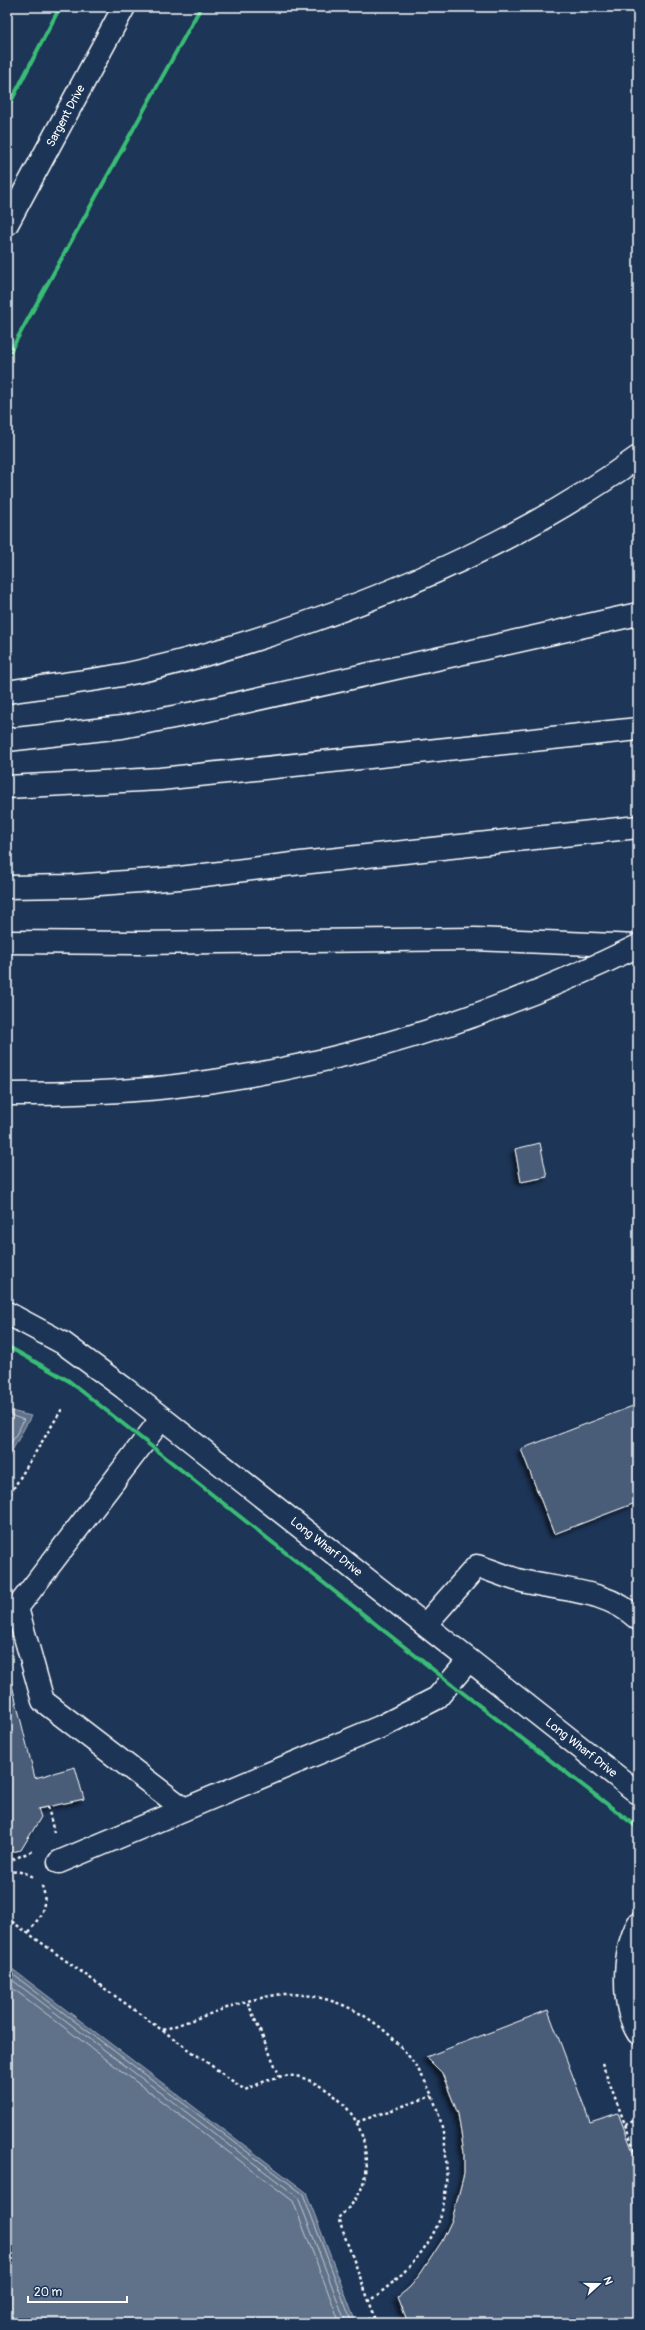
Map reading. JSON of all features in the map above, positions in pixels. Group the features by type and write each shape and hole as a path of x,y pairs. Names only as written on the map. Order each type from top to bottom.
{"main road":[{"name":"Sargent Drive","path":"7,224 124,7"},
{"path":"7,692 121,675 168,664 272,634 356,605 468,558 529,526 584,493 638,457"},
{"path":"7,740 122,727 199,712 638,614"},
{"path":"7,787 160,779 638,729"},
{"path":"7,887 72,886 180,878 301,863 638,827"},
{"path":"7,942 138,943 476,939 638,946"},
{"path":"7,1094 71,1094 167,1087 233,1078 310,1062 390,1042 465,1020 540,991 638,946"},
{"name":"Long Wharf Drive","path":"7,1314 63,1343 162,1418 638,1793"},
{"path":"162,1418 17,1608 43,1701 184,1809"},
{"path":"425,1625 477,1566 518,1580 582,1591 631,1612 638,1619"},
{"path":"59,1862 380,1727 438,1698 469,1660"},
{"path":"638,1924 632,1935 625,1991 638,2033"}],"path":[{"path":"7,1499 62,1409"},
{"path":"7,1873 12,1871 29,1874 42,1885 45,1902 42,1916 29,1932"},
{"path":"7,1918 29,1932 245,2090 273,2078 295,2076 314,2082 333,2093 348,2106 357,2122 364,2141 366,2164 363,2185 354,2202 338,2218 375,2317 358,2323"},
{"path":"163,2030 247,2001 292,1994 318,1998 343,2006 385,2031 407,2052 425,2078 444,2133 447,2164 443,2198 437,2224 423,2250 392,2285 369,2301"},
{"path":"247,2001 280,2077"},
{"path":"602,2063 638,2159"},
{"path":"357,2122 432,2096"},
{"path":"625,2125 638,2119"}],"water":[{"path":"7,1410 31,1416 7,1460"},
{"path":"7,1965 306,2192 356,2323 7,2323"}],"building":[{"path":"540,1143 547,1177 521,1182 515,1149"},
{"path":"638,1404 638,1502 554,1534 521,1449"},
{"path":"7,1665 35,1778 75,1767 84,1799 38,1809 41,1817 21,1850 7,1853"},
{"path":"548,2010 590,2122 618,2113 638,2164 638,2323 408,2323 398,2297 410,2287 421,2273 442,2241 452,2220 464,2174 464,2152 458,2114 442,2073 426,2057"}],"cycle path":[{"path":"7,109 60,7"},
{"path":"7,357 201,7"},
{"path":"7,1346 69,1381 450,1683 638,1828"}]}
